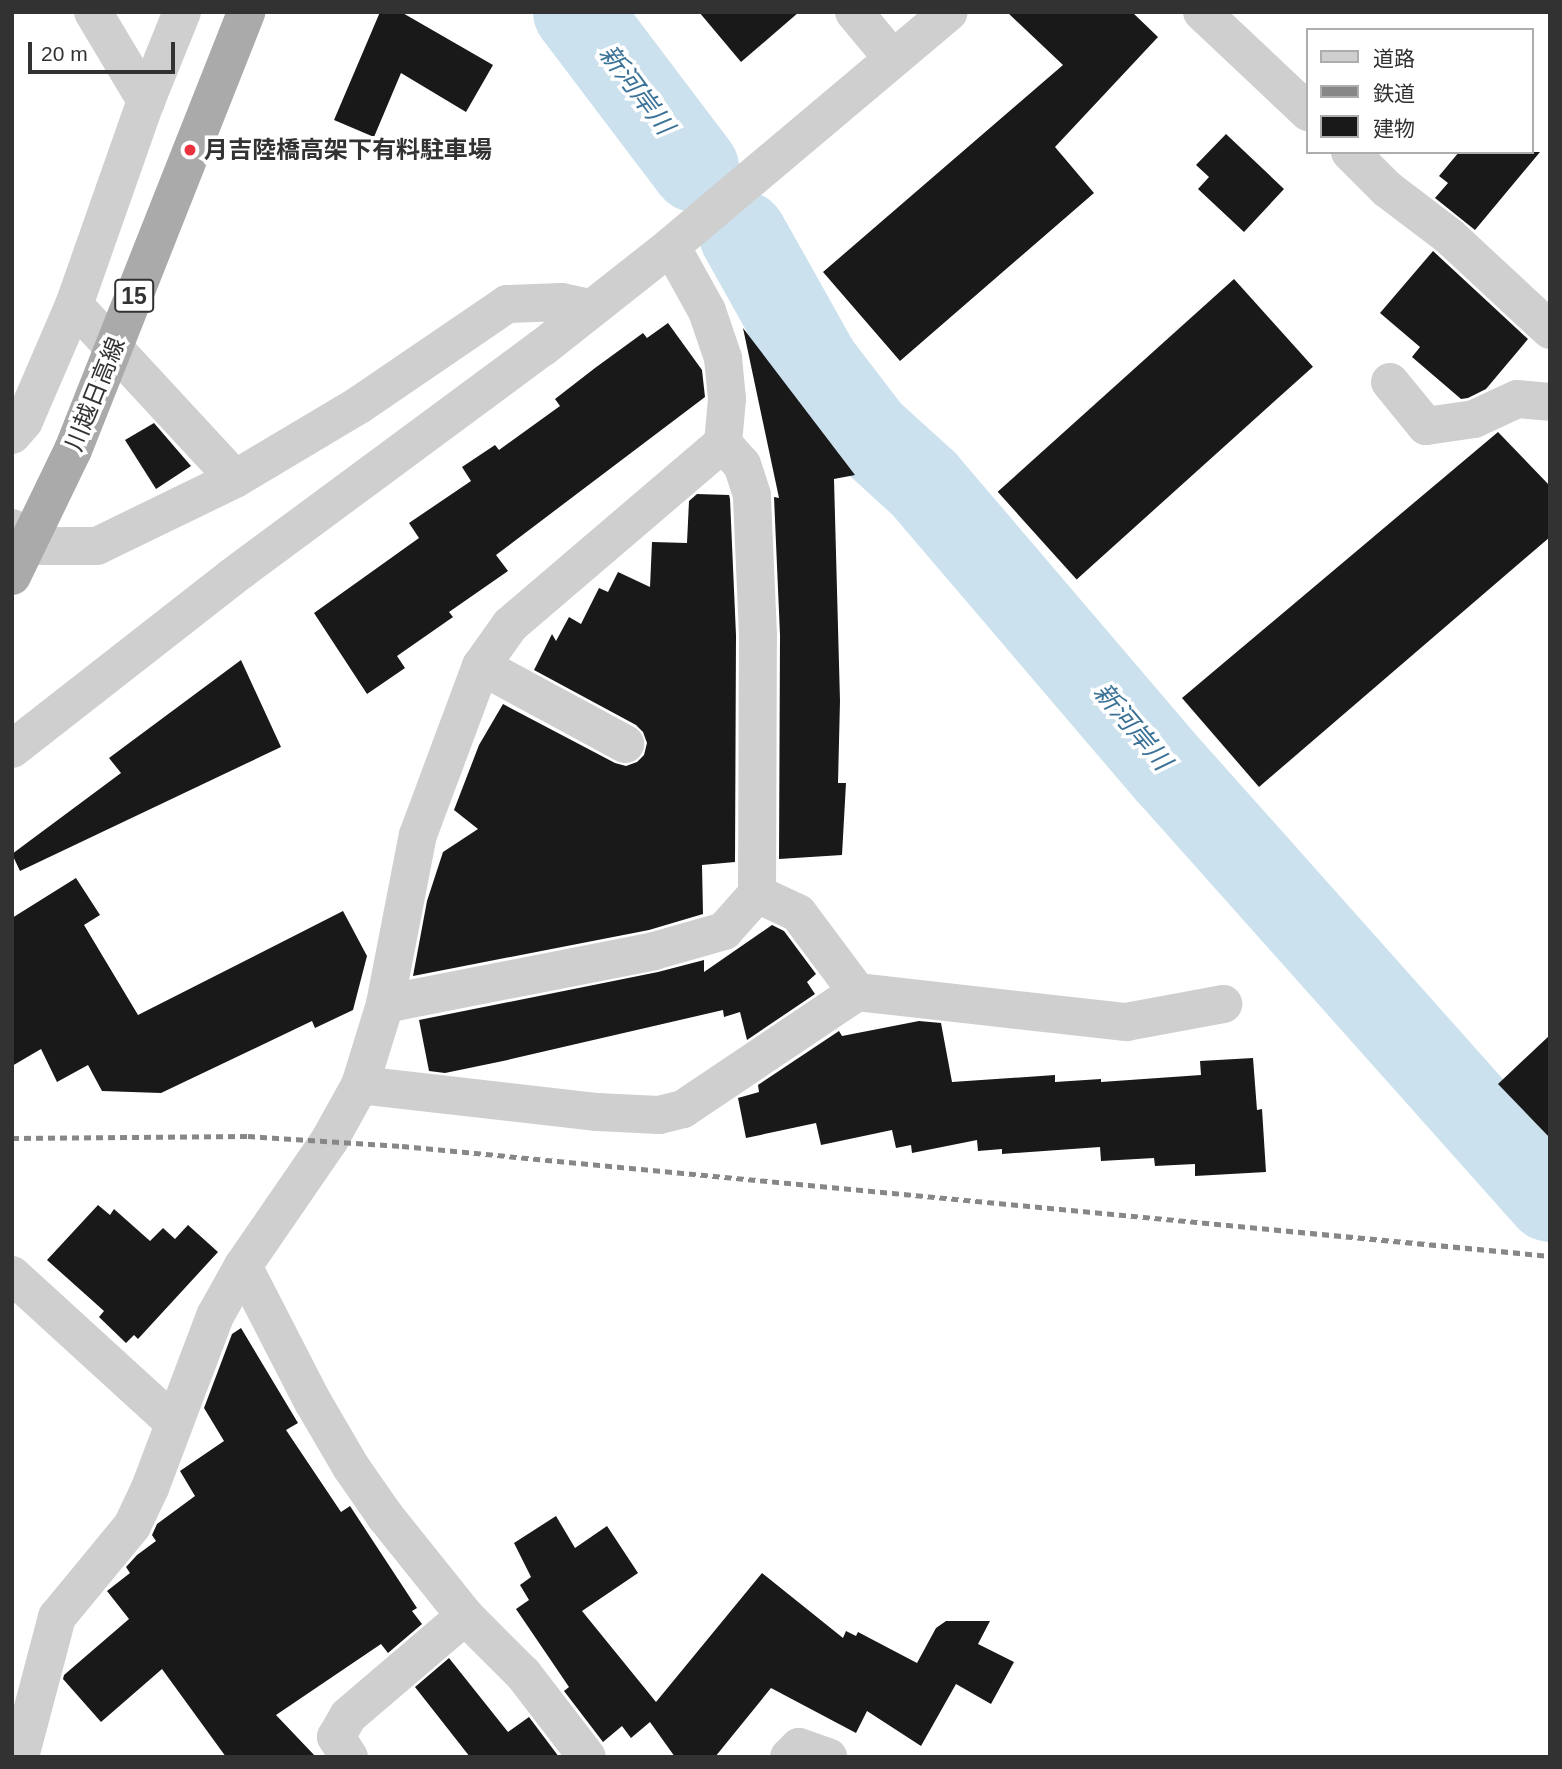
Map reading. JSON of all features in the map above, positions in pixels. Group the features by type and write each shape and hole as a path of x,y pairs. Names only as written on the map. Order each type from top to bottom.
{"main road":[{"name":"川越日高線","path":"12,576 73,450 246,12"}],"street":[{"path":"93,12 146,101"},
{"path":"12,435 24,421 74,305 146,101 182,12"},
{"path":"854,12 893,59"},
{"path":"12,749 232,577 542,348 671,246 949,12"},
{"path":"1202,12 1306,110"},
{"path":"1352,154 1387,189 1449,236 1550,330"},
{"path":"19,1740 57,1617 132,1526 150,1488 215,1316 243,1266 296,1192 360,1085 385,1004 418,835 481,666 510,625 723,443 727,399 723,358 707,311 671,246"},
{"path":"12,528 34,546 96,546 234,479 359,405 507,304 562,302 591,307"},
{"path":"74,305 234,479"},
{"path":"1390,382 1426,426 1474,419 1517,399 1550,402"},
{"path":"385,1004 654,951 724,931 757,894 758,635 752,495 742,465 723,443"},
{"path":"481,666 625,744"},
{"path":"757,894 798,913 857,992"},
{"path":"360,1085 597,1112 659,1115 683,1108 857,992 1126,1022 1223,1004"},
{"path":"243,1266 272,1327 351,1467 385,1516 465,1616 524,1675 587,1757"},
{"path":"12,1275 173,1422"},
{"path":"349,1757 336,1737 348,1716 465,1616"},
{"path":"789,1757 799,1747 828,1757"}],"building":[{"path":"380,12 401,12 493,65 466,112 401,73 374,137 334,120"},
{"path":"699,12 799,12 741,62"},
{"path":"1007,12 1132,12 1158,37 1055,147 1094,193 900,361 823,272 1063,65"},
{"path":"1226,134 1284,189 1244,232 1198,189 1209,177 1196,165"},
{"path":"1540,152 1475,230 1435,198 1448,183 1439,176 1457,154"},
{"path":"1433,251 1528,339 1486,389 1468,398 1461,399 1412,357 1420,347 1380,313"},
{"path":"1234,279 1313,367 1077,579 998,492"},
{"path":"668,323 702,370 705,397 496,555 508,571 449,612 453,617 397,656 405,668 367,694 314,613 419,538 409,523 471,481 462,467 495,445 499,450 560,406 555,399 595,368 643,333 647,338"},
{"path":"743,328 855,475 834,479 840,701 838,783 846,783 842,855 779,859 780,635 774,497 779,498"},
{"path":"154,423 191,466 156,489 125,440"},
{"path":"1498,432 1550,486 1550,537 1259,787 1182,698"},
{"path":"697,494 729,495 730,499 736,635 735,862 702,865 703,914 649,930 413,976 427,901 443,852 478,829 454,810 479,745 503,704 615,763 626,766 637,762 644,755 647,743 643,732 636,725 534,670 552,634 556,641 569,617 581,624 599,588 608,592 618,572 650,587 652,542 687,543 689,501"},
{"path":"241,660 281,747 20,871 12,854 121,773 109,758"},
{"path":"76,878 100,915 84,925 138,1015 343,911 367,956 353,1010 315,1028 312,1021 161,1093 102,1091 88,1065 57,1082 41,1049 12,1066 12,918"},
{"path":"772,925 784,931 816,974 807,982 815,994 747,1040 740,1012 724,1017 723,1010 503,1061 445,1073 429,1071 419,1020 658,972 704,960 704,972"},
{"path":"919,1021 941,1023 952,1082 1055,1075 1055,1082 1101,1079 1101,1082 1201,1075 1200,1061 1253,1058 1257,1110 1262,1109 1266,1172 1195,1176 1195,1164 1155,1166 1154,1158 1101,1161 1100,1147 1002,1154 1002,1149 978,1151 977,1140 912,1153 911,1145 896,1148 892,1130 821,1145 816,1123 746,1138 738,1098 759,1092 758,1085 839,1031 842,1036"},
{"path":"1550,1035 1550,1138 1498,1084"},
{"path":"98,1205 110,1215 114,1209 150,1241 163,1228 175,1239 188,1225 218,1252 138,1339 134,1335 126,1343 99,1317 104,1311 47,1260"},
{"path":"241,1328 298,1423 286,1430 341,1512 350,1506 417,1608 412,1611 422,1624 388,1653 381,1644 276,1715 316,1757 226,1757 162,1669 101,1722 63,1679 64,1675 129,1619 107,1591 130,1573 126,1567 156,1541 152,1535 157,1524 195,1496 180,1471 224,1441 204,1408 232,1334"},
{"path":"556,1516 575,1548 607,1526 638,1573 582,1611 656,1702 762,1573 843,1638 846,1631 856,1636 858,1632 917,1663 936,1628 946,1621 990,1621 978,1644 1014,1662 991,1704 956,1684 921,1746 867,1711 856,1733 771,1688 715,1757 675,1757 650,1722 631,1738 622,1726 603,1742 564,1691 569,1687 516,1609 529,1600 520,1585 531,1577 514,1543"},
{"path":"449,1658 508,1732 529,1717 559,1757 470,1757 415,1687"}],"waterway":[{"name":"新河岸川","path":"577,12 695,168"},
{"name":"新河岸川","path":"743,235 816,365 868,433 924,484 1172,774 1550,1198"}],"railway":[{"path":"12,1138 248,1136 402,1146 1550,1256"}],"place":[{"name":"月吉陸橋高架下有料駐車場","path":"190,150"}]}
